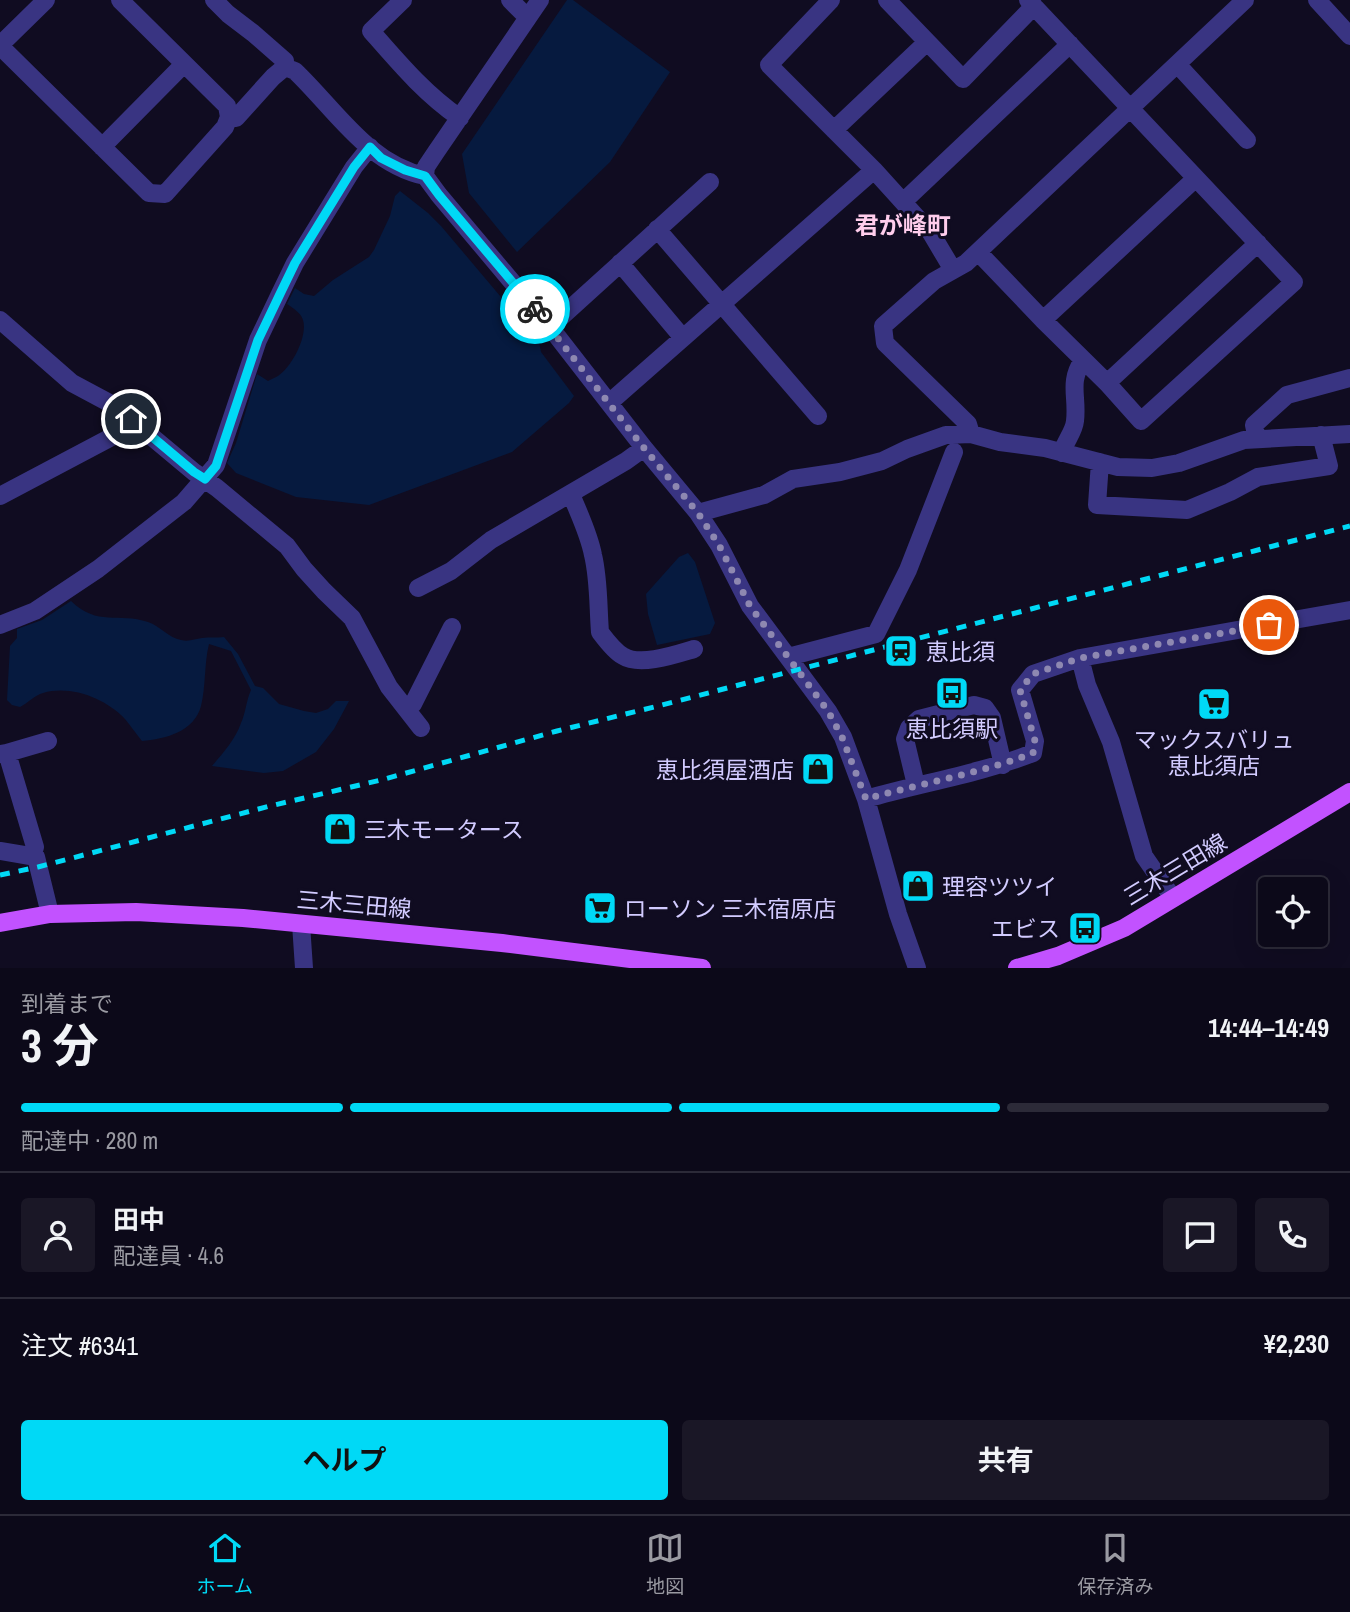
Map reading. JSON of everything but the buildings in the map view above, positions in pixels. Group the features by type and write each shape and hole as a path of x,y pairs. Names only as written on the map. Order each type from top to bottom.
{"main road":[{"name":"三木三田線","path":"1017,968 1058,956 1124,928 1350,792"},
{"name":"三木三田線","path":"0,923 50,915 136,912 243,918 502,943 702,968"}],"street":[{"path":"46,0 0,46 149,193 165,194 225,127 229,117 227,106 120,0"},
{"path":"214,0 285,61 285,67"},
{"path":"403,0 371,31 418,84 460,118"},
{"path":"510,0 528,18"},
{"path":"425,176 426,167 540,0"},
{"path":"831,0 769,65 874,170 931,233 953,270"},
{"path":"887,0 963,79 1031,3 1294,282 1141,421 978,252"},
{"path":"971,434 968,424 885,343 883,326 934,281 966,263 1245,0"},
{"path":"1317,0 1350,36"},
{"path":"834,130 927,42"},
{"path":"903,202 1070,44"},
{"path":"102,147 184,64"},
{"path":"1177,64 1247,140"},
{"path":"229,117 236,118 285,67"},
{"path":"285,67 295,71 345,125 381,158 425,176 698,513 719,545 750,606 828,711 838,729 866,799 898,914 917,968"},
{"path":"0,625 35,611 98,569 184,502 216,466 258,340 295,263 354,167 370,147"},
{"path":"609,403 874,170"},
{"path":"1043,320 1196,178"},
{"path":"550,327 710,183"},
{"path":"657,229 818,416"},
{"path":"1107,383 1258,243"},
{"path":"620,262 683,338"},
{"path":"3,328 72,383 114,406 282,540 324,592 352,618 389,687 421,728"},
{"path":"1062,453 1075,422 1076,372 1083,360"},
{"path":"1257,439 1254,425 1287,395 1350,378"},
{"path":"0,496 121,432 131,419"},
{"path":"698,513 764,495 793,479 839,472 882,461 946,435 971,434 1000,442 1045,448 1118,467 1152,468 1179,463 1244,440 1350,434"},
{"path":"1100,462 1097,505 1187,510 1258,477 1329,466 1321,435"},
{"path":"418,588 451,571 491,540 644,448"},
{"path":"788,657 876,634 908,570 954,452"},
{"path":"571,494 593,555 600,632 625,658 664,659 694,649"},
{"path":"866,799 1003,765 1033,753 1035,741 1020,690 1033,674 1080,658 1350,610"},
{"path":"407,710 413,704 452,627"},
{"path":"1080,658 1087,685 1111,742 1144,856 1173,898"},
{"path":"916,786 905,739 909,728 919,719 974,705 985,708 992,718 1003,765"},
{"path":"32,857 35,848 4,754 48,741"},
{"path":"0,851 36,858 50,915"},
{"path":"301,925 304,968"}],"water":[{"path":"567,0 573,0 670,72 610,162 517,252 469,193 462,154"},
{"path":"400,191 441,226 539,342 541,352 574,396 512,452 369,505 296,497 236,473 227,463 236,443 257,374 268,381 278,376 289,366 301,342 303,320 299,313 287,304 295,288 314,296 369,257 390,216 395,196"},
{"path":"688,553 695,562 715,623 710,634 657,645 648,614 646,594 679,557"},
{"path":"71,601 90,614 148,622 181,640 224,637 238,654 255,686 263,688 279,704 316,713 328,709 336,701 349,701 334,729 316,752 283,771 264,773 212,766 235,735 243,719 251,690 231,651 209,644 201,706 192,722 169,736 142,741 125,719 108,705 76,692 43,693 20,707 12,705 7,700 10,646 17,638 17,629 42,620"}],"railway":[{"path":"0,875 381,780 557,731 1350,526"}],"way so far":[{"path":"535,309 698,513 719,545 750,606 828,711 842,737 866,799 1003,765 1033,753 1035,741 1020,690 1033,674 1080,658 1269,625"}],"place":[{"name":"恵比須","path":"901,651"},
{"name":"恵比須駅","path":"952,693"},
{"name":"マックスバリュ 恵比須店","path":"1214,704"},
{"name":"恵比須屋酒店","path":"818,769"},
{"name":"三木モータース","path":"340,829"},
{"name":"理容ツツイ","path":"918,886"},
{"name":"ローソン 三木宿原店","path":"600,908"},
{"name":"エビス","path":"1085,928"}],"district":[{"name":"君が峰町","path":"903,225"}],"route":[{"path":"131,419 205,479 216,466 258,340 295,263 354,167 370,147 381,158 425,176 535,309"}]}
